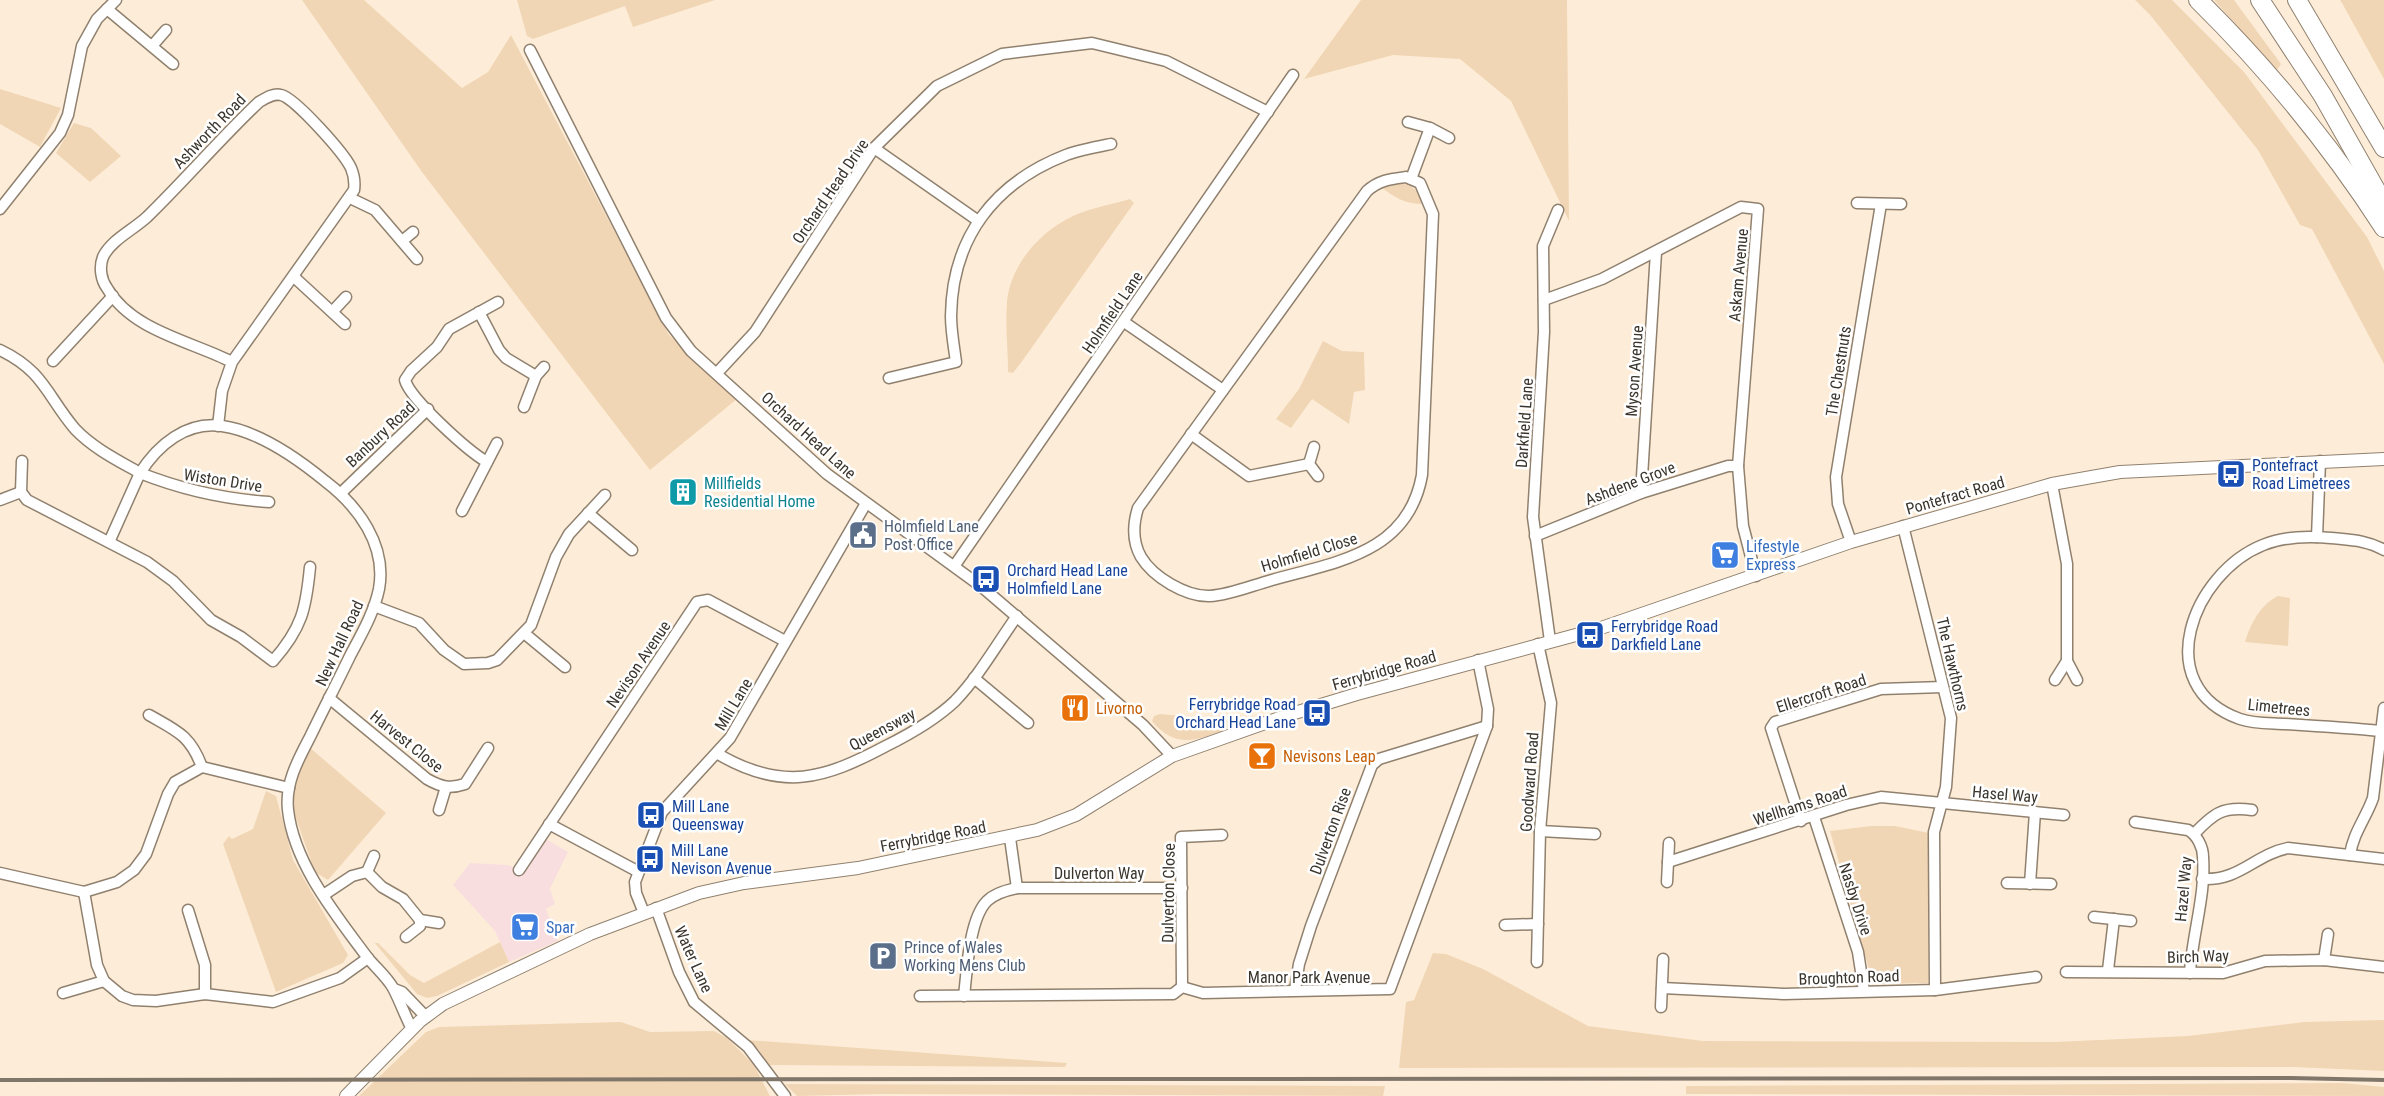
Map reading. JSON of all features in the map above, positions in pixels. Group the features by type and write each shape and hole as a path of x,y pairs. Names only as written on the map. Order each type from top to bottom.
{"highway":[{"path":"2198,0 2270,77 2334,158 2384,228"},
{"path":"2260,0 2323,96 2384,204"},
{"path":"2297,0 2358,99"},
{"path":"2308,0 2384,148"}],"street":[{"path":"0,209 60,133 68,115 82,46 107,9 116,0"},
{"path":"107,9 173,64"},
{"path":"152,46 166,30"},
{"name":"Orchard Head Drive","path":"717,373 755,332 874,148 937,86 1002,54 1092,43 1166,61 1268,112"},
{"name":"Orchard Head Lane","path":"530,50 666,318 691,351 827,474 865,505 955,565 1017,616 1143,725 1172,756"},
{"name":"Holmfield Lane","path":"955,565 1293,75"},
{"name":"Ashworth Road","path":"232,362 152,328 113,296 107,288 102,273 103,258 108,250 145,218 259,102 274,94 290,99 299,105 351,166 355,183 350,198"},
{"path":"1407,122 1430,128 1449,138"},
{"path":"1411,178 1430,128"},
{"path":"889,378 956,362 951,316 958,271 977,220 1011,186 1035,170 1067,155 1111,144"},
{"path":"874,148 977,220"},
{"name":"Holmfield Close","path":"1411,178 1420,183 1433,214 1422,463 1420,485 1394,531 1368,551 1356,556 1210,596 1178,588 1160,577 1141,557 1134,533 1138,508 1223,390 1367,190 1388,179 1411,178"},
{"path":"218,426 222,392 232,362 350,198 375,210 417,259"},
{"path":"1857,203 1901,204"},
{"name":"The Chestnuts","path":"1851,542 1838,504 1836,477 1881,204"},
{"name":"Askam Avenue","path":"1544,300 1602,279 1741,207 1758,209 1738,466 1743,526 1756,576"},
{"name":"Darkfield Lane","path":"1544,642 1533,517 1544,332 1543,246 1558,210"},
{"path":"402,241 413,232"},
{"name":"Myson Avenue","path":"1641,493 1656,252"},
{"path":"294,277 345,324"},
{"path":"53,361 113,296"},
{"path":"333,311 346,297"},
{"name":"Banbury Road","path":"341,493 428,410 406,385 406,377 437,347 449,329 498,302"},
{"path":"479,312 506,358 540,372 524,407"},
{"path":"1124,322 1223,390"},
{"path":"0,351 17,359 42,380 75,429 93,445 140,473"},
{"path":"428,410 466,449 487,462"},
{"name":"New Hall Road","path":"110,540 140,473 152,454 185,431 218,426 235,428 313,471 341,493 364,520 376,546 379,588 374,606 297,761 289,788 288,811 294,835 309,870 368,958 393,989 412,1029"},
{"path":"1191,434 1249,476 1309,464"},
{"path":"462,511 481,479 497,443"},
{"path":"1309,464 1314,447"},
{"name":"Pontefract Road","path":"1544,642 1644,615 1851,542 2052,484 2120,472 2384,459"},
{"path":"22,461 21,492 37,507 110,540 160,570 199,610 273,661 299,627 307,600 310,567"},
{"path":"2317,537 2320,461"},
{"path":"1309,464 1318,476"},
{"name":"Ashdene Grove","path":"1535,537 1641,493 1728,466 1738,466"},
{"name":"Wiston Drive","path":"140,473 181,489 238,500 268,502"},
{"path":"2052,484 2067,564 2067,661 2077,680"},
{"path":"0,500 21,492"},
{"path":"374,606 419,623 444,650 464,664 489,663 497,660 524,633 538,609 556,557 569,534 605,495"},
{"name":"Mill Lane","path":"650,911 636,893 637,871 656,823 668,804 718,754 742,719 865,505"},
{"path":"588,513 632,550"},
{"name":"The Hawthorns","path":"1903,526 1951,718 1943,804 1934,832 1935,990"},
{"name":"Limetrees","path":"2381,731 2242,720 2212,702 2197,686 2192,675 2188,649 2194,620 2203,597 2224,571 2240,558 2263,545 2295,537 2317,537 2361,541 2384,550"},
{"name":"Nevison Avenue","path":"519,870 697,602 708,600 785,641"},
{"name":"Queensway","path":"718,754 747,768 795,778 816,777 855,762 909,734 954,701 974,678 1017,616"},
{"path":"524,633 565,667"},
{"name":"Ferrybridge Road","path":"346,1096 412,1029 443,1004 508,972 650,911 699,893 744,883 858,868 1010,838 1076,815 1172,756 1334,701 1544,642"},
{"name":"Goodward Road","path":"1537,962 1540,831 1551,703 1544,642"},
{"name":"Manor Park Avenue","path":"920,996 1173,994 1182,987 1203,993 1390,989 1487,726 1488,709 1478,660"},
{"path":"2055,680 2067,661"},
{"path":"974,678 1028,723"},
{"name":"Ellercroft Road","path":"1801,820 1772,728 1775,722 1881,689 1943,687"},
{"name":"Harvest Close","path":"330,698 427,779 446,787 465,784 488,748"},
{"path":"2350,855 2356,831 2369,811 2384,708"},
{"path":"148,715 183,734 195,748 202,767"},
{"name":"Dulverton Rise","path":"1295,990 1299,964 1311,926 1372,765 1387,757 1487,726"},
{"path":"0,873 84,892 105,887 134,870 152,842 168,794 175,782 202,767 289,788"},
{"path":"439,810 446,787"},
{"name":"Wellhams Road","path":"1668,862 1881,797 1943,804"},
{"name":"Hasel Way","path":"1943,804 2064,815"},
{"path":"2194,834 2214,813 2238,808 2252,810"},
{"path":"2030,884 2036,812"},
{"name":"Nasby Drive","path":"1814,816 1858,952 1864,992"},
{"name":"Hazel Way","path":"2135,822 2188,830 2194,834 2204,857 2190,973"},
{"path":"549,824 637,871"},
{"path":"1540,831 1595,834"},
{"name":"Dulverton Close","path":"1182,987 1181,837 1222,835"},
{"path":"1010,838 1017,888"},
{"path":"1667,882 1669,843"},
{"path":"2202,879 2219,880 2235,875 2275,850 2288,848 2384,859"},
{"path":"367,872 374,856"},
{"path":"325,894 352,876 367,872"},
{"path":"367,872 382,887 403,899 420,920 420,926 406,938"},
{"path":"2007,883 2051,884"},
{"name":"Dulverton Way","path":"964,996 971,945 980,912 987,901 1002,892 1017,888 1182,888"},
{"path":"84,892 98,965 104,981 122,996 144,1002 205,994 255,1001 284,1000 340,978 368,958"},
{"path":"188,910 205,965 205,994"},
{"name":"Water Lane","path":"650,911 694,1002 748,1047 784,1096"},
{"path":"2094,917 2131,921"},
{"path":"2108,970 2114,919"},
{"path":"420,920 439,923"},
{"path":"1505,925 1538,924"},
{"path":"2324,960 2328,934"},
{"path":"1661,1007 1663,959"},
{"name":"Birch Way","path":"2066,972 2108,970 2223,973 2265,961 2324,960 2384,967"},
{"name":"Broughton Road","path":"1662,988 1784,994 1935,990 2036,977"},
{"path":"63,993 104,981"},
{"name":"New Hall Road","path":"393,989 402,992 426,1017"}],"shaded area":[{"path":"302,0 364,0 462,88 488,72 511,35 669,335 737,399 650,470 422,172"},
{"path":"517,0 715,0 633,27 625,6 533,39 527,36"},
{"path":"1361,0 1567,0 1569,221 1511,101 1460,59 1393,55 1304,79"},
{"path":"2135,0 2172,0 2244,72 2367,237 2384,271 2384,364 2312,229 2300,225 2258,150 2151,16"},
{"path":"2214,0 2234,0 2281,64 2277,70"},
{"path":"2340,0 2384,0 2384,79 2342,3"},
{"path":"0,89 61,108 40,147 0,124"},
{"path":"74,123 91,128 121,156 90,182 56,153"},
{"path":"1397,182 1415,189 1426,204 1402,200 1381,187"},
{"path":"1130,199 1134,203 1023,360 1013,373 1008,372 1006,319 1009,289 1027,253 1045,234 1067,219"},
{"path":"1323,341 1342,351 1364,352 1365,390 1354,392 1349,424 1312,399 1291,428 1276,419 1299,389"},
{"path":"2278,596 2290,598 2288,646 2245,642 2257,615 2266,604"},
{"path":"1160,714 1228,720 1235,727 1201,738 1181,740 1171,737 1152,721 1154,716"},
{"path":"309,747 386,813 328,880 315,872 292,801 297,774"},
{"path":"266,791 276,796 293,860 348,955 343,963 276,992 223,844 229,836 232,839 253,829"},
{"path":"1871,826 1895,826 1929,833 1928,983 1876,984 1872,980 1830,831"},
{"path":"546,839 568,852 550,889 555,904 546,909 558,941 509,962 495,931 453,885 470,863 508,865 522,871"},
{"path":"500,942 509,962 437,996 427,998 417,994 375,943 378,943 410,975 424,983"},
{"path":"1433,953 1446,954 1483,969 1588,1026 1703,1041 2055,1042 2188,1036 2304,1022 2384,1020 2384,1071 2293,1067 1399,1068 1406,1002 1414,1000"},
{"path":"621,1022 650,1032 714,1031 727,1038 754,1065 770,1096 359,1096 426,1032 439,1027"},
{"path":"747,1040 1067,1063 1065,1067 766,1065 759,1050"},
{"path":"2343,1083 2384,1087 2384,1096 1686,1094 1686,1086"},
{"path":"785,1084 1385,1086 1383,1096 882,1094 797,1096"}],"railway":[{"path":"0,1080 2291,1078 2384,1080"}],"place":[{"name":"Pontefract Road Limetrees","path":"2231,474"},
{"name":"Millfields Residential Home","path":"683,492"},
{"name":"Holmfield Lane Post Office","path":"863,535"},
{"name":"Lifestyle Express","path":"1725,555"},
{"name":"Orchard Head Lane Holmfield Lane","path":"986,579"},
{"name":"Ferrybridge Road Darkfield Lane","path":"1590,635"},
{"name":"Livorno","path":"1075,708"},
{"name":"Ferrybridge Road Orchard Head Lane","path":"1317,713"},
{"name":"Nevisons Leap","path":"1262,756"},
{"name":"Mill Lane Queensway","path":"651,815"},
{"name":"Mill Lane Nevison Avenue","path":"650,859"},
{"name":"Spar","path":"525,927"},
{"name":"Prince of Wales Working Mens Club","path":"883,956"}]}
